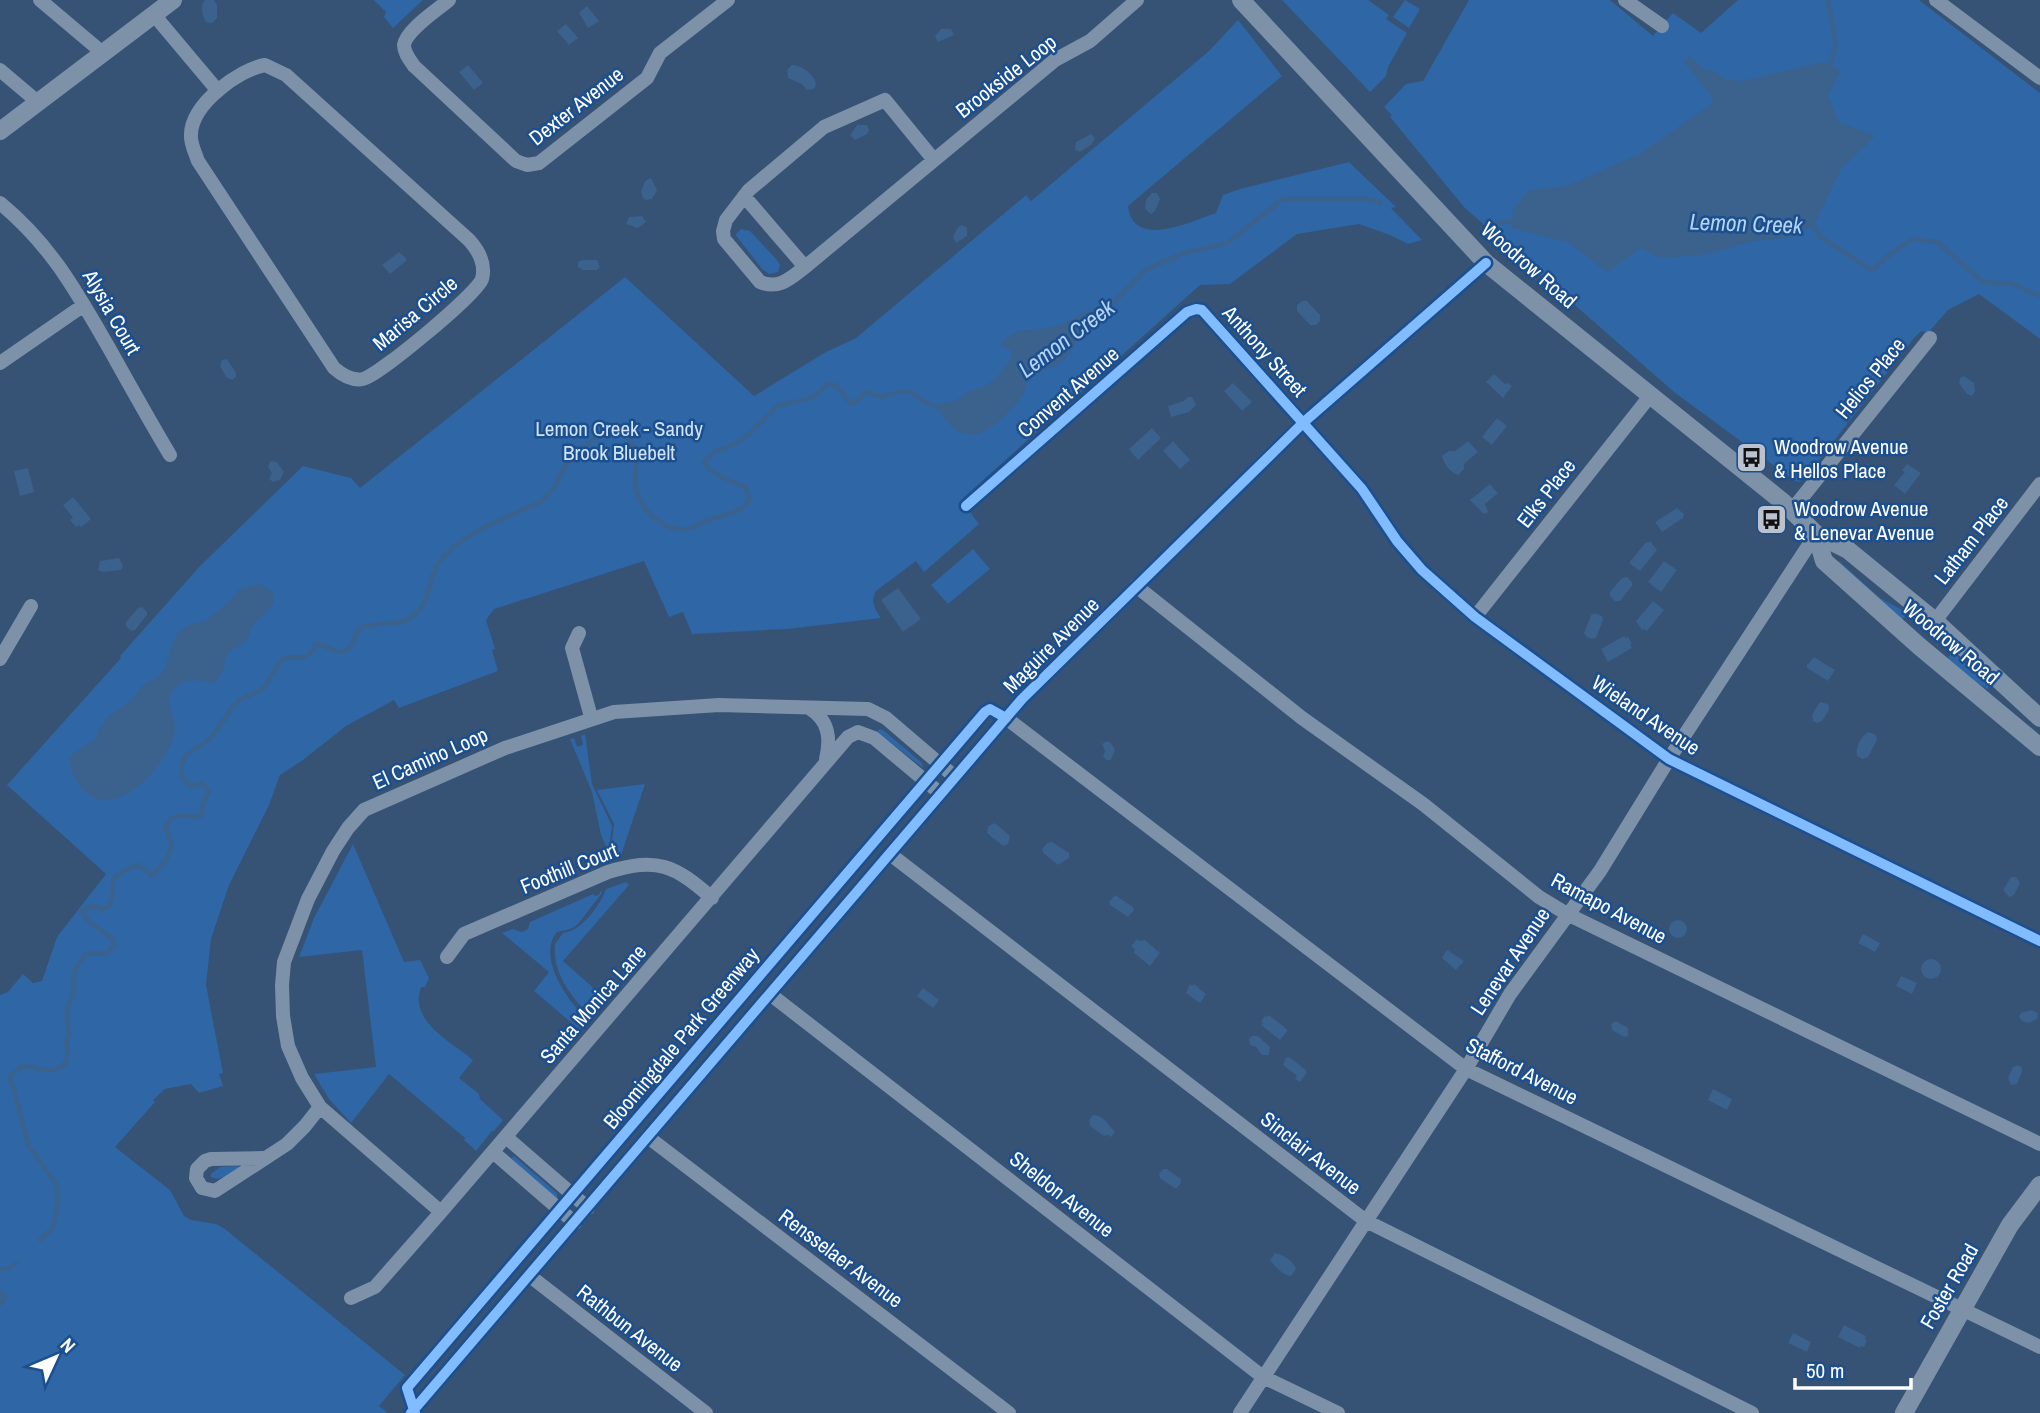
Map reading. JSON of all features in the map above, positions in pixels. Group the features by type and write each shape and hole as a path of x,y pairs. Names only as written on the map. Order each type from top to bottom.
{"street":[{"path":"40,0 104,54"},
{"path":"0,131 173,0"},
{"name":"Dexter Avenue","path":"449,0 416,27 404,46 407,56 414,66 516,161 527,165 539,163 646,78 660,53 728,0"},
{"name":"Brookside Loop","path":"934,160 885,100 824,127 744,196 726,220 724,239 760,282 768,285 787,281 805,267 1055,60 1090,41 1136,0"},
{"name":"Woodrow Road","path":"1241,0 1486,263 1792,510 1816,534 1848,550 1935,621 2040,718"},
{"path":"1625,0 1662,26"},
{"path":"1936,0 2040,78"},
{"path":"155,16 218,91"},
{"name":"Marisa Circle","path":"265,65 286,75 469,240 483,263 479,286 471,296 370,377 360,380 340,374 198,161 190,135 193,122 199,110 218,91 253,67 265,65"},
{"path":"0,70 39,103"},
{"path":"744,196 805,267"},
{"name":"Alysia Court","path":"0,203 34,233 56,259 170,455"},
{"name":"Maguire Avenue","path":"415,1412 1006,718 1304,422 1486,263"},
{"path":"0,363 84,305"},
{"name":"Anthony Street","path":"1196,309 1206,315 1304,422"},
{"name":"Convent Avenue","path":"966,506 1187,313 1196,309"},
{"name":"Helios Place","path":"1792,510 1930,338"},
{"name":"Elks Place","path":"1475,617 1650,396"},
{"name":"Wieland Avenue","path":"1304,422 1362,489 1397,541 1422,570 1475,617 1669,759 2040,941"},
{"name":"Latham Place","path":"1935,621 2040,484"},
{"name":"Woodrow Road","path":"1816,534 1824,561 1919,646 2040,747"},
{"name":"Lenevar Avenue","path":"1240,1413 1466,1069 1510,993 1600,871 1669,759 1816,534"},
{"name":"Ramapo Avenue","path":"1136,586 1313,726 1423,804 1539,897 1567,914 2040,1144"},
{"path":"0,659 31,606"},
{"path":"1919,646 1935,621"},
{"path":"579,633 572,648 591,717"},
{"name":"El Camino Loop","path":"441,1212 320,1107 302,1078 288,1046 283,1016 284,962 308,899 333,851 348,828 365,810 505,748 591,717 614,712 719,705 868,709 886,718 955,777"},
{"path":"809,708 823,718 827,726 830,745 825,764"},
{"name":"Stafford Avenue","path":"1006,718 1466,1069 2040,1347"},
{"name":"Santa Monica Lane","path":"351,1298 374,1287 441,1212 848,737 854,733 862,733 874,738 941,794"},
{"name":"Sinclair Avenue","path":"890,854 1366,1221 1752,1413"},
{"name":"Foothill Court","path":"447,957 464,934 627,866 645,862 665,867 685,875 712,898"},
{"name":"Sheldon Avenue","path":"770,994 1263,1377 1338,1413"},
{"path":"263,1158 287,1144 320,1107"},
{"path":"506,1137 587,1208"},
{"name":"Rensselaer Avenue","path":"648,1137 1009,1413"},
{"path":"493,1152 575,1223"},
{"name":"Foster Road","path":"1903,1413 2011,1225 2040,1185"},
{"name":"Rathbun Avenue","path":"530,1276 706,1413"}],"green space":[{"path":"374,0 423,0 393,28 384,17 386,12"},
{"path":"1282,0 1368,0 1389,15 1386,19 1407,33 1388,67 1386,76 1370,92"},
{"path":"1405,0 1420,9 1409,28 1393,17"},
{"path":"1469,0 1610,0 1653,36 1673,13 1701,33 1738,0 1919,0 2040,93 2040,339 1979,294 1948,310 1928,333 1921,331 1914,338 1805,478 1800,482 1795,481 1674,392 1504,243 1464,207 1390,117 1392,115 1384,107 1406,84 1423,81"},
{"name":"Lemon Creek - Sandy Brook Bluebelt","path":"1238,20 1282,76 1128,206 1132,219 1140,227 1152,230 1179,226 1216,213 1223,195 1349,162 1396,207 1391,208 1422,240 1408,244 1359,224 1297,234 1230,284 1200,285 961,500 979,524 924,572 916,561 876,591 873,602 881,618 787,629 692,634 683,612 669,617 644,561 494,609 486,620 495,649 492,650 498,671 399,708 394,700 346,726 280,775 269,805 229,885 211,939 206,985 223,1073 219,1074 223,1086 199,1093 191,1084 165,1089 115,1147 170,1190 184,1216 225,1229 405,1375 379,1406 388,1413 0,1413 0,995 8,992 23,974 33,983 42,981 57,937 106,874 7,785 120,656 200,566 303,466 351,478 360,488 625,277 754,396 826,352 856,338 1026,195 1031,201 1209,51"},
{"path":"741,229 750,231 777,260 780,265 778,272 769,274 762,269 737,237 736,234"},
{"path":"973,549 990,569 948,604 931,585"},
{"path":"1839,561 1880,598 1908,613 1900,622 1835,565"},
{"path":"1953,652 1990,687 1987,689 1944,662"},
{"path":"879,729 922,763 923,768 877,732"},
{"path":"585,734 592,784 612,826 610,841 614,857 611,858 601,835 592,792 570,739 574,738 577,747 583,745 581,736"},
{"path":"645,784 621,855 615,856 612,841 614,824 597,790"},
{"path":"353,844 404,962 420,960 429,978 425,987 421,987 421,1011 435,1030 473,1060 459,1078 479,1094 480,1099 503,1120 476,1151 465,1138 389,1074 351,1123 329,1099 314,1074 376,1067 362,950 299,957 314,918"},
{"path":"626,882 629,885 563,961 607,1000 591,1017 570,993 560,975 555,944 563,933 576,928 589,917 606,889"},
{"path":"600,891 602,893 578,924 571,929 557,932 550,954 565,992 589,1021 580,1030 534,991 549,972 502,933 513,929 522,932 528,929 530,922 593,894 600,894"},
{"path":"514,1156 557,1193 557,1198 511,1158"},
{"path":"220,1167 240,1167 226,1176 211,1177"}],"water":[{"path":"205,0 214,0 217,5 217,18 212,23 206,22 203,17"},
{"path":"587,6 599,21 588,28 579,13"},
{"path":"566,24 578,38 569,45 557,31"},
{"path":"941,29 951,29 954,35 938,42 935,36"},
{"path":"1689,56 1704,69 1714,71 1724,79 1742,81 1823,62 1841,70 1828,96 1839,122 1875,136 1841,169 1814,225 1792,237 1753,241 1709,254 1660,258 1641,248 1607,272 1568,242 1512,228 1513,210 1529,190 1567,186 1639,154 1712,104 1712,97 1684,62"},
{"path":"468,65 483,83 474,90 459,72"},
{"path":"792,65 800,66 811,74 816,85 814,89 807,90 802,84 788,78 787,70"},
{"path":"857,125 867,125 869,130 855,140 850,135"},
{"path":"1091,134 1095,138 1091,145 1080,152 1075,150 1076,142"},
{"path":"651,178 657,190 652,199 646,200 641,192 645,181"},
{"path":"1152,193 1157,193 1160,199 1151,214 1145,209 1146,200"},
{"path":"642,216 646,222 638,228 626,224 629,217"},
{"path":"962,225 967,228 967,236 956,243 953,237"},
{"path":"399,252 406,261 390,274 382,265"},
{"path":"597,260 600,267 597,270 583,270 578,267 578,262"},
{"path":"1307,301 1320,315 1320,321 1316,325 1310,325 1297,311 1297,305"},
{"path":"1100,307 1109,309 1110,314 1087,328 1061,362 1031,377 1021,398 991,427 982,432 966,434 952,426 937,408 987,385 997,377 1012,357 1011,350 1001,346 1012,334 1060,325"},
{"path":"227,359 236,373 232,380 226,377 220,366 222,360"},
{"path":"1494,374 1505,384 1512,386 1503,398 1486,382"},
{"path":"1964,376 1974,383 1975,391 1972,396 1967,394 1959,383"},
{"path":"1233,383 1252,402 1242,411 1224,391"},
{"path":"1192,397 1196,405 1189,412 1171,417 1168,406"},
{"path":"1497,418 1507,426 1492,445 1482,437"},
{"path":"1152,428 1161,438 1138,460 1129,449"},
{"path":"1173,441 1190,460 1180,469 1163,451"},
{"path":"1468,441 1478,452 1464,464 1464,469 1458,475 1452,472 1442,456 1449,451 1455,451"},
{"path":"270,461 277,462 284,472 280,480 273,482 269,479 272,473 268,467"},
{"path":"1907,464 1921,473 1905,494 1894,485 1905,472 1902,470"},
{"path":"28,468 34,492 20,496 14,471"},
{"path":"1490,484 1498,493 1485,504 1488,512 1484,514 1470,500"},
{"path":"73,497 91,519 81,527 76,527 70,520 73,518 63,505"},
{"path":"1677,508 1684,514 1683,518 1662,532 1655,522"},
{"path":"1650,541 1657,550 1640,571 1629,563 1646,542"},
{"path":"119,558 123,566 121,570 98,570 100,561"},
{"path":"1664,561 1677,570 1661,592 1648,582"},
{"path":"1627,577 1632,586 1620,601 1615,601 1610,592 1622,578"},
{"path":"260,584 273,592 273,604 255,622 247,640 230,652 217,681 213,684 196,680 184,682 171,694 174,736 160,763 149,776 136,788 108,800 94,797 81,787 72,773 70,757 96,739 108,717 137,694 142,685 159,676 178,634 188,626 213,616 239,589"},
{"path":"898,588 921,619 903,632 881,600"},
{"path":"1653,601 1664,610 1647,631 1642,630 1636,621"},
{"path":"142,607 147,615 135,630 131,631 126,622"},
{"path":"1595,613 1602,616 1603,620 1596,638 1592,639 1584,633 1591,615"},
{"path":"1624,636 1628,637 1632,648 1608,662 1601,649"},
{"path":"1814,657 1835,670 1828,681 1807,668"},
{"path":"1820,702 1828,704 1829,710 1822,721 1817,723 1813,721 1812,715"},
{"path":"1869,732 1876,735 1877,740 1868,757 1863,759 1857,756 1857,749 1861,739"},
{"path":"1107,741 1115,750 1111,760 1106,760 1103,756 1105,751 1102,744"},
{"path":"995,823 1010,836 1008,844 1003,846 987,833 988,826"},
{"path":"1052,842 1069,853 1069,858 1058,865 1043,853 1042,849"},
{"path":"2011,877 2016,877 2020,883 2014,895 2009,897 2003,890"},
{"path":"1115,895 1133,907 1134,910 1128,917 1110,905 1109,902"},
{"path":"1678,920 1684,923 1687,929 1684,935 1678,938 1672,935 1669,929 1672,923"},
{"path":"1863,934 1880,943 1875,952 1858,943"},
{"path":"1137,939 1145,940 1160,953 1150,966 1134,953 1135,949 1131,946"},
{"path":"1447,950 1464,961 1456,970 1442,958"},
{"path":"1931,959 1938,962 1941,969 1938,976 1931,979 1924,976 1921,969 1924,962"},
{"path":"1901,976 1917,983 1912,994 1896,986"},
{"path":"1190,984 1194,984 1206,994 1200,1003 1186,993"},
{"path":"923,988 939,1000 933,1008 917,996"},
{"path":"2031,1010 2038,1013 2037,1019 2029,1023 2022,1021 2019,1017 2021,1013"},
{"path":"1269,1015 1288,1030 1280,1040 1261,1025 1265,1016"},
{"path":"1616,1021 1628,1028 1628,1036 1624,1037 1612,1030 1611,1024"},
{"path":"1258,1036 1270,1047 1269,1055 1262,1055 1256,1047 1250,1045 1249,1039"},
{"path":"1289,1057 1306,1070 1307,1073 1300,1082 1295,1079 1297,1076 1283,1065"},
{"path":"2018,1065 2022,1072 2017,1084 2011,1085 2008,1078 2013,1067"},
{"path":"1713,1089 1732,1099 1727,1110 1708,1100"},
{"path":"1093,1115 1103,1119 1115,1132 1111,1137 1104,1136 1090,1126 1089,1120"},
{"path":"1163,1169 1181,1179 1177,1188 1160,1178 1159,1174"},
{"path":"1275,1253 1293,1263 1296,1269 1291,1276 1282,1272 1270,1260"},
{"path":"1844,1325 1866,1336 1864,1347 1860,1348 1838,1337"},
{"path":"1793,1333 1811,1342 1807,1352 1788,1343"}],"waterway":[{"path":"1828,0 1836,46 1828,71"},
{"name":"Lemon Creek","path":"1105,311 1146,270 1181,254 1227,243 1283,199 1367,199 1381,203"},
{"name":"Lemon Creek","path":"1496,223 1518,221"},
{"name":"Lemon Creek","path":"1808,225 1814,225 1819,236 1870,269 1912,239 1937,242 1983,282 2013,284 2040,296"},
{"name":"Lemon Creek","path":"40,1240 55,1222 58,1195 55,1182 29,1147 10,1076 22,1066 54,1070 65,1064 68,1055 66,1042 69,1036 66,1013 74,991 74,971 85,955 107,953 114,946 112,938 88,921 82,911 91,906 103,909 108,907 112,900 114,879 126,870 139,865 153,876 166,860 172,845 165,827 168,822 175,817 198,817 202,814 203,803 209,790 203,784 189,785 183,779 181,768 185,756 211,738 236,702 264,688 280,661 305,657 313,651 316,644 345,651 351,647 361,627 401,622 413,616 423,605 435,570 447,554 470,535 539,503 549,494 576,453 608,432 626,436 638,451 635,483 646,509 668,526 687,529 737,511 749,501 747,488 717,475 704,462 714,452 735,444 749,434 777,406 808,399 828,383 838,387 850,403 856,402 868,392 883,397 904,391 940,408"},
{"name":"Lemon Creek","path":"0,1270 16,1263"},
{"name":"Lemon Creek","path":"0,1292 5,1298 0,1304"}],"cycle path":[{"path":"411,1413 1022,699 1304,422 1486,263"},
{"path":"966,506 1187,312 1202,310 1362,489 1397,541 1422,570 1475,617 1669,759 2040,941"},
{"name":"Bloomingdale Park Greenway","path":"415,1413 407,1388 985,712 990,709 1006,718"}],"place":[{"name":"Woodrow Avenue & Hellos Place","path":"1751,458"},
{"name":"Woodrow Avenue & Lenevar Avenue","path":"1771,520"}]}
